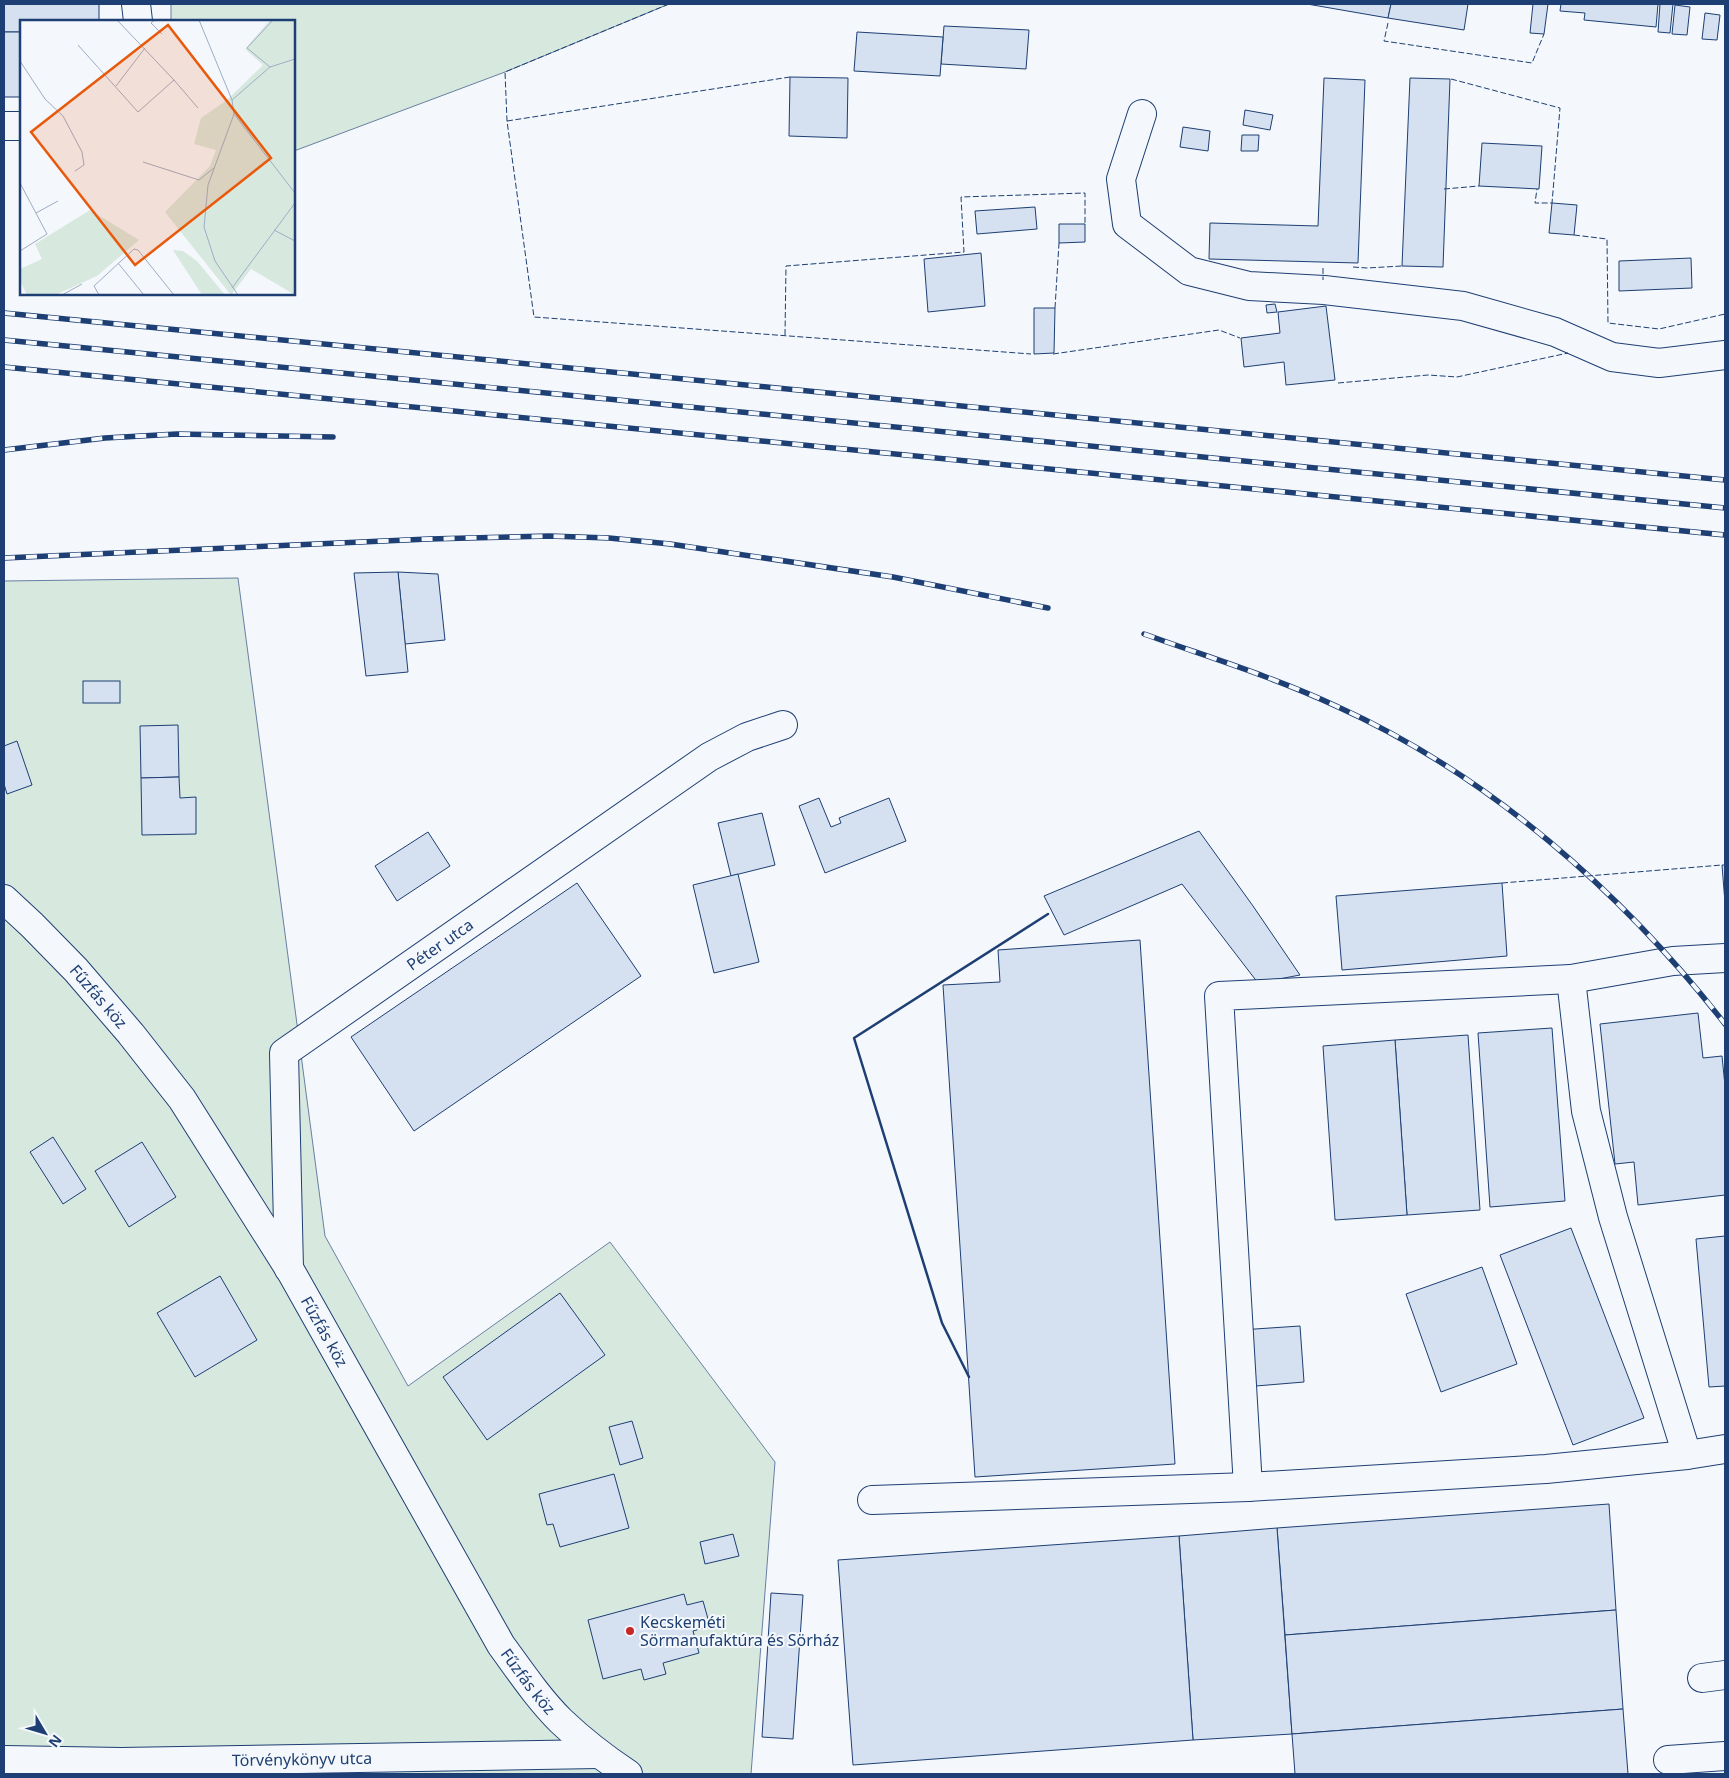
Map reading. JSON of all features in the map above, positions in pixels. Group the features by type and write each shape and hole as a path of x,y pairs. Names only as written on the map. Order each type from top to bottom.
{"street":[{"path":"136,4 138,20"},
{"path":"1142,114 1121,179 1126,224 1189,271 1249,286 1324,290 1463,306 1555,332 1612,357 1659,363 1725,355"},
{"path":"4,126 20,126"},
{"name":"Péter utca","path":"290,1270 284,1053 710,757 747,737 783,724"},
{"name":"Fűzfás köz","path":"4,899 76,970 132,1034 182,1099 290,1270 501,1645 530,1686 560,1720 599,1754 628,1774"},
{"path":"1248,1487 1219,996 1571,979 1674,961 1725,958"},
{"path":"1571,979 1586,1111 1613,1217 1687,1455"},
{"path":"872,1500 1248,1487 1546,1469 1687,1455 1725,1449"},
{"name":"Törvénykönyv utca","path":"4,1760 121,1762 599,1754"},
{"path":"1668,1760 1725,1756"}],"shaded area":[{"path":"171,4 669,4 505,72 295,151 295,20 171,20"},
{"path":"238,578 325,1236 408,1386 610,1242 775,1462 751,1774 4,1774 4,581"}],"building":[{"path":"4,4 99,4 99,20 20,20 20,32 4,32"},
{"path":"1307,4 1391,4 1388,18"},
{"path":"1391,4 1468,4 1464,30 1388,18"},
{"path":"1533,4 1548,4 1544,34 1530,33"},
{"path":"1561,4 1658,4 1656,27 1584,20 1585,13 1560,11"},
{"path":"1660,4 1673,4 1670,33 1658,32"},
{"path":"1675,5 1690,7 1687,35 1672,34"},
{"path":"1705,13 1720,15 1717,40 1702,39"},
{"path":"944,26 1029,30 1026,69 941,64"},
{"path":"4,32 20,32 20,97 4,97"},
{"path":"857,32 943,37 940,76 854,71"},
{"path":"790,77 848,78 847,138 789,136"},
{"path":"1324,78 1365,80 1358,263 1209,259 1210,223 1318,226"},
{"path":"1410,78 1450,79 1443,267 1402,266"},
{"path":"1245,110 1273,115 1270,130 1243,125"},
{"path":"1183,127 1210,131 1208,151 1180,147"},
{"path":"1242,135 1259,135 1258,151 1241,151"},
{"path":"1482,143 1542,146 1539,189 1479,186"},
{"path":"1552,203 1577,205 1574,235 1549,233"},
{"path":"1035,207 1037,229 977,234 975,211"},
{"path":"1059,224 1085,224 1085,242 1059,243"},
{"path":"981,253 985,306 928,312 924,259"},
{"path":"1691,258 1692,288 1619,291 1619,261"},
{"path":"1275,304 1277,312 1267,313 1266,305"},
{"path":"1326,306 1335,380 1286,385 1284,362 1244,367 1241,338 1280,333 1278,312"},
{"path":"1034,308 1055,308 1054,353 1034,354"},
{"path":"398,572 438,574 445,640 405,644"},
{"path":"398,572 408,672 366,676 354,573"},
{"path":"83,681 120,681 120,703 83,703"},
{"path":"178,725 179,777 141,778 140,726"},
{"path":"17,741 32,785 7,794 4,784 4,746"},
{"path":"179,777 180,798 196,797 196,834 142,835 141,778"},
{"path":"819,798 831,827 841,823 839,818 889,798 906,841 825,873 799,806"},
{"path":"762,813 775,865 731,876 718,823"},
{"path":"1199,831 1300,975 1258,983 1182,884 1064,935 1044,896"},
{"path":"428,832 450,866 397,901 375,866"},
{"path":"1722,865 1725,865 1725,903"},
{"path":"738,874 759,962 714,973 693,885"},
{"path":"577,883 641,976 414,1131 351,1037"},
{"path":"1502,883 1507,956 1342,970 1336,896"},
{"path":"1140,940 1175,1464 975,1477 943,985 1000,982 998,950"},
{"path":"1698,1013 1703,1058 1722,1056 1725,1086 1725,1195 1638,1205 1634,1162 1615,1164 1600,1024"},
{"path":"1552,1028 1565,1201 1490,1207 1478,1033"},
{"path":"1468,1035 1480,1210 1407,1215 1395,1040"},
{"path":"1395,1040 1407,1215 1335,1220 1323,1046"},
{"path":"53,1137 86,1189 63,1204 30,1152"},
{"path":"142,1142 176,1197 129,1227 95,1171"},
{"path":"1571,1228 1644,1418 1573,1445 1500,1255"},
{"path":"1725,1236 1725,1386 1709,1387 1696,1239"},
{"path":"1482,1267 1517,1364 1441,1392 1406,1294"},
{"path":"220,1276 257,1340 195,1377 157,1313"},
{"path":"560,1293 605,1355 487,1440 443,1377"},
{"path":"1300,1326 1304,1382 1244,1387 1240,1330"},
{"path":"632,1421 643,1458 620,1465 609,1427"},
{"path":"614,1474 629,1528 560,1547 553,1524 547,1525 539,1494"},
{"path":"1609,1504 1616,1610 1285,1635 1277,1528"},
{"path":"1277,1528 1292,1734 1193,1740 1179,1536"},
{"path":"733,1534 739,1556 705,1564 700,1542"},
{"path":"1179,1536 1193,1740 853,1765 838,1560"},
{"path":"771,1593 803,1595 793,1739 762,1737"},
{"path":"684,1594 687,1605 703,1601 710,1626 693,1631 699,1653 663,1663 666,1674 644,1680 641,1669 603,1679 588,1620"},
{"path":"1616,1610 1623,1709 1292,1734 1285,1635"},
{"path":"1623,1709 1628,1774 1295,1774 1292,1734"}],"railway":[{"path":"4,313 1725,480"},
{"path":"4,340 1725,508"},
{"path":"4,367 1725,535"},
{"path":"4,450 105,438 177,434 333,437"},
{"path":"4,558 429,539 549,536 609,538 670,544 893,577 1048,608"},
{"path":"1144,634 1265,677 1336,706 1392,734 1447,766 1499,802 1549,841 1597,884 1642,928 1685,975 1725,1024"}],"fence":[{"path":"669,4 505,72 507,121 534,317 1031,354"},
{"path":"1388,23 1384,41 1532,63 1544,34"},
{"path":"507,121 790,77"},
{"path":"1451,79 1560,108 1552,203 1535,203 1537,189"},
{"path":"1444,189 1479,186"},
{"path":"785,335 786,266 964,252 961,197 1085,193 1085,224"},
{"path":"1574,235 1607,239 1608,323 1659,329 1725,314"},
{"path":"1055,308 1059,243"},
{"path":"1353,267 1402,266"},
{"path":"1323,268 1323,280"},
{"path":"1053,354 1219,330 1240,338"},
{"path":"1338,383 1428,375 1457,377 1568,353"},
{"path":"1502,883 1722,865"}],"wall":[{"path":"969,1377 942,1323 854,1038 1048,914"}],"place":[{"name":"Kecskeméti Sörmanufaktúra és Sörház","path":"630,1631"}]}
